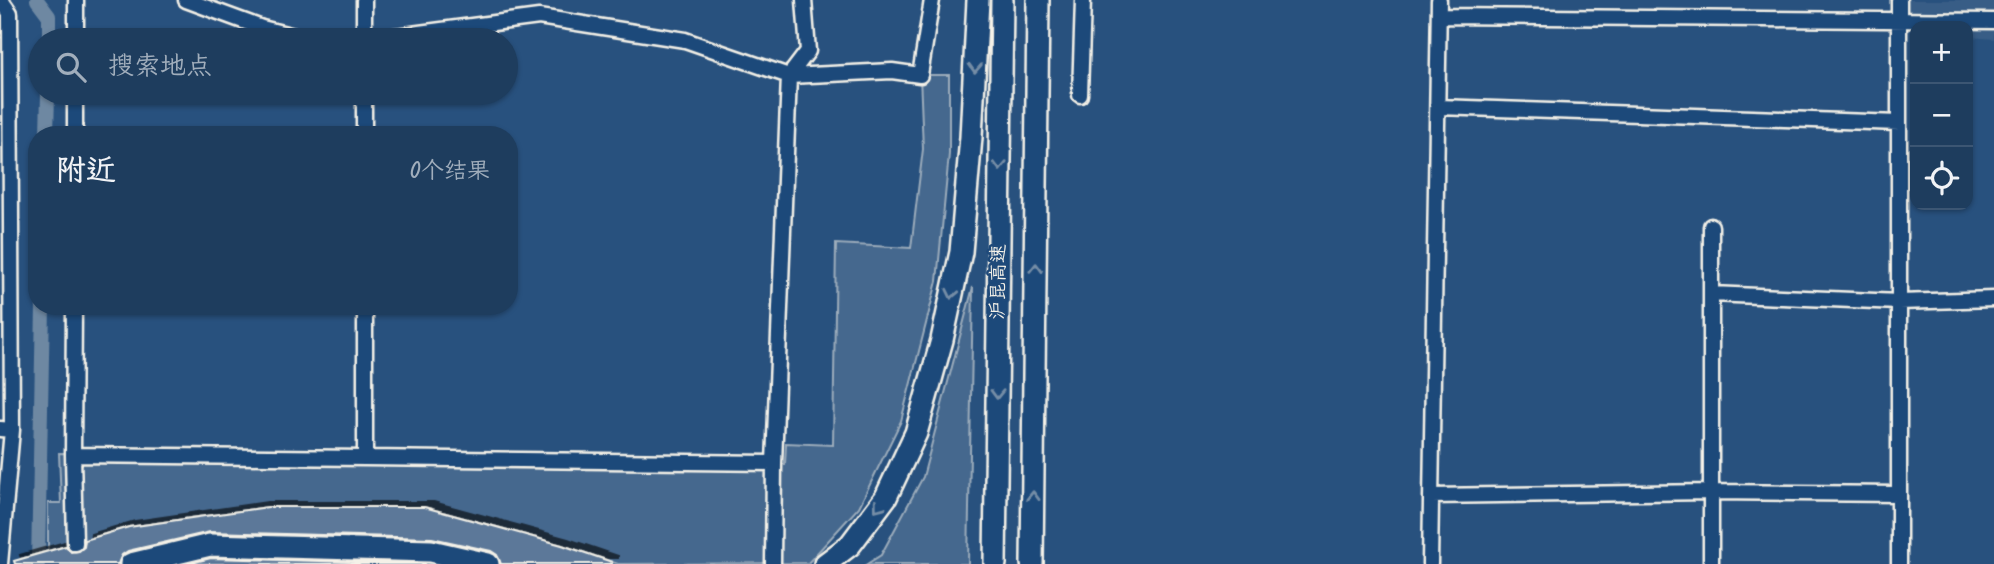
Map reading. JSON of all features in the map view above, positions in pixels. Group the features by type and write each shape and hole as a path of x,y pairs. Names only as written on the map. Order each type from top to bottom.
{"highway":[{"path":"825,564 850,545 886,497 916,433 942,340 961,252 971,137 978,0"},
{"name":"沪昆高速","path":"995,564 1002,0"},
{"name":"沪昆高速","path":"1032,564 1038,0"},
{"path":"131,564 210,545 431,551 488,564"}],"street":[{"path":"0,564 6,429 13,8 1,0"},
{"path":"76,0 76,28"},
{"path":"186,0 261,28"},
{"path":"363,0 364,28"},
{"path":"773,564 774,463 789,76 808,51 804,0"},
{"path":"456,28 539,17 685,40 789,76 892,71 920,75 932,0"},
{"path":"1080,95 1083,0"},
{"path":"1430,564 1439,0"},
{"path":"1899,0 1899,564"},
{"path":"1439,16 1994,21"},
{"path":"75,105 75,126"},
{"path":"364,105 364,126"},
{"path":"1438,107 1899,123"},
{"path":"1711,226 1712,564"},
{"path":"1711,294 1899,302 1994,299"},
{"path":"74,315 75,543"},
{"path":"365,315 365,458"},
{"path":"73,455 774,463"},
{"path":"1431,496 1711,492 1899,494"}],"shaded area":[{"path":"1899,0 1994,0 1994,39 1973,37 1973,21 1899,20"},
{"path":"920,75 949,75 949,154 937,281 901,421 859,507 808,563 618,564 562,545 424,507 268,507 129,527 48,551 48,503 61,503 59,453 785,464 786,443 833,445 836,244 911,248 923,149"},
{"path":"973,287 968,564 867,564 881,555 923,477"}],"building":[{"path":"268,507 424,507 562,545 612,564 501,564 497,555 491,551 432,538 210,532 128,551 122,555 118,564 15,564 14,561 66,546 71,552 79,551 84,547 85,540 129,527"},
{"path":"211,558 426,564 187,564"}],"waterway":[{"path":"37,0 49,16 49,28"},
{"path":"47,126 48,105"},
{"path":"38,564 43,315"}]}
